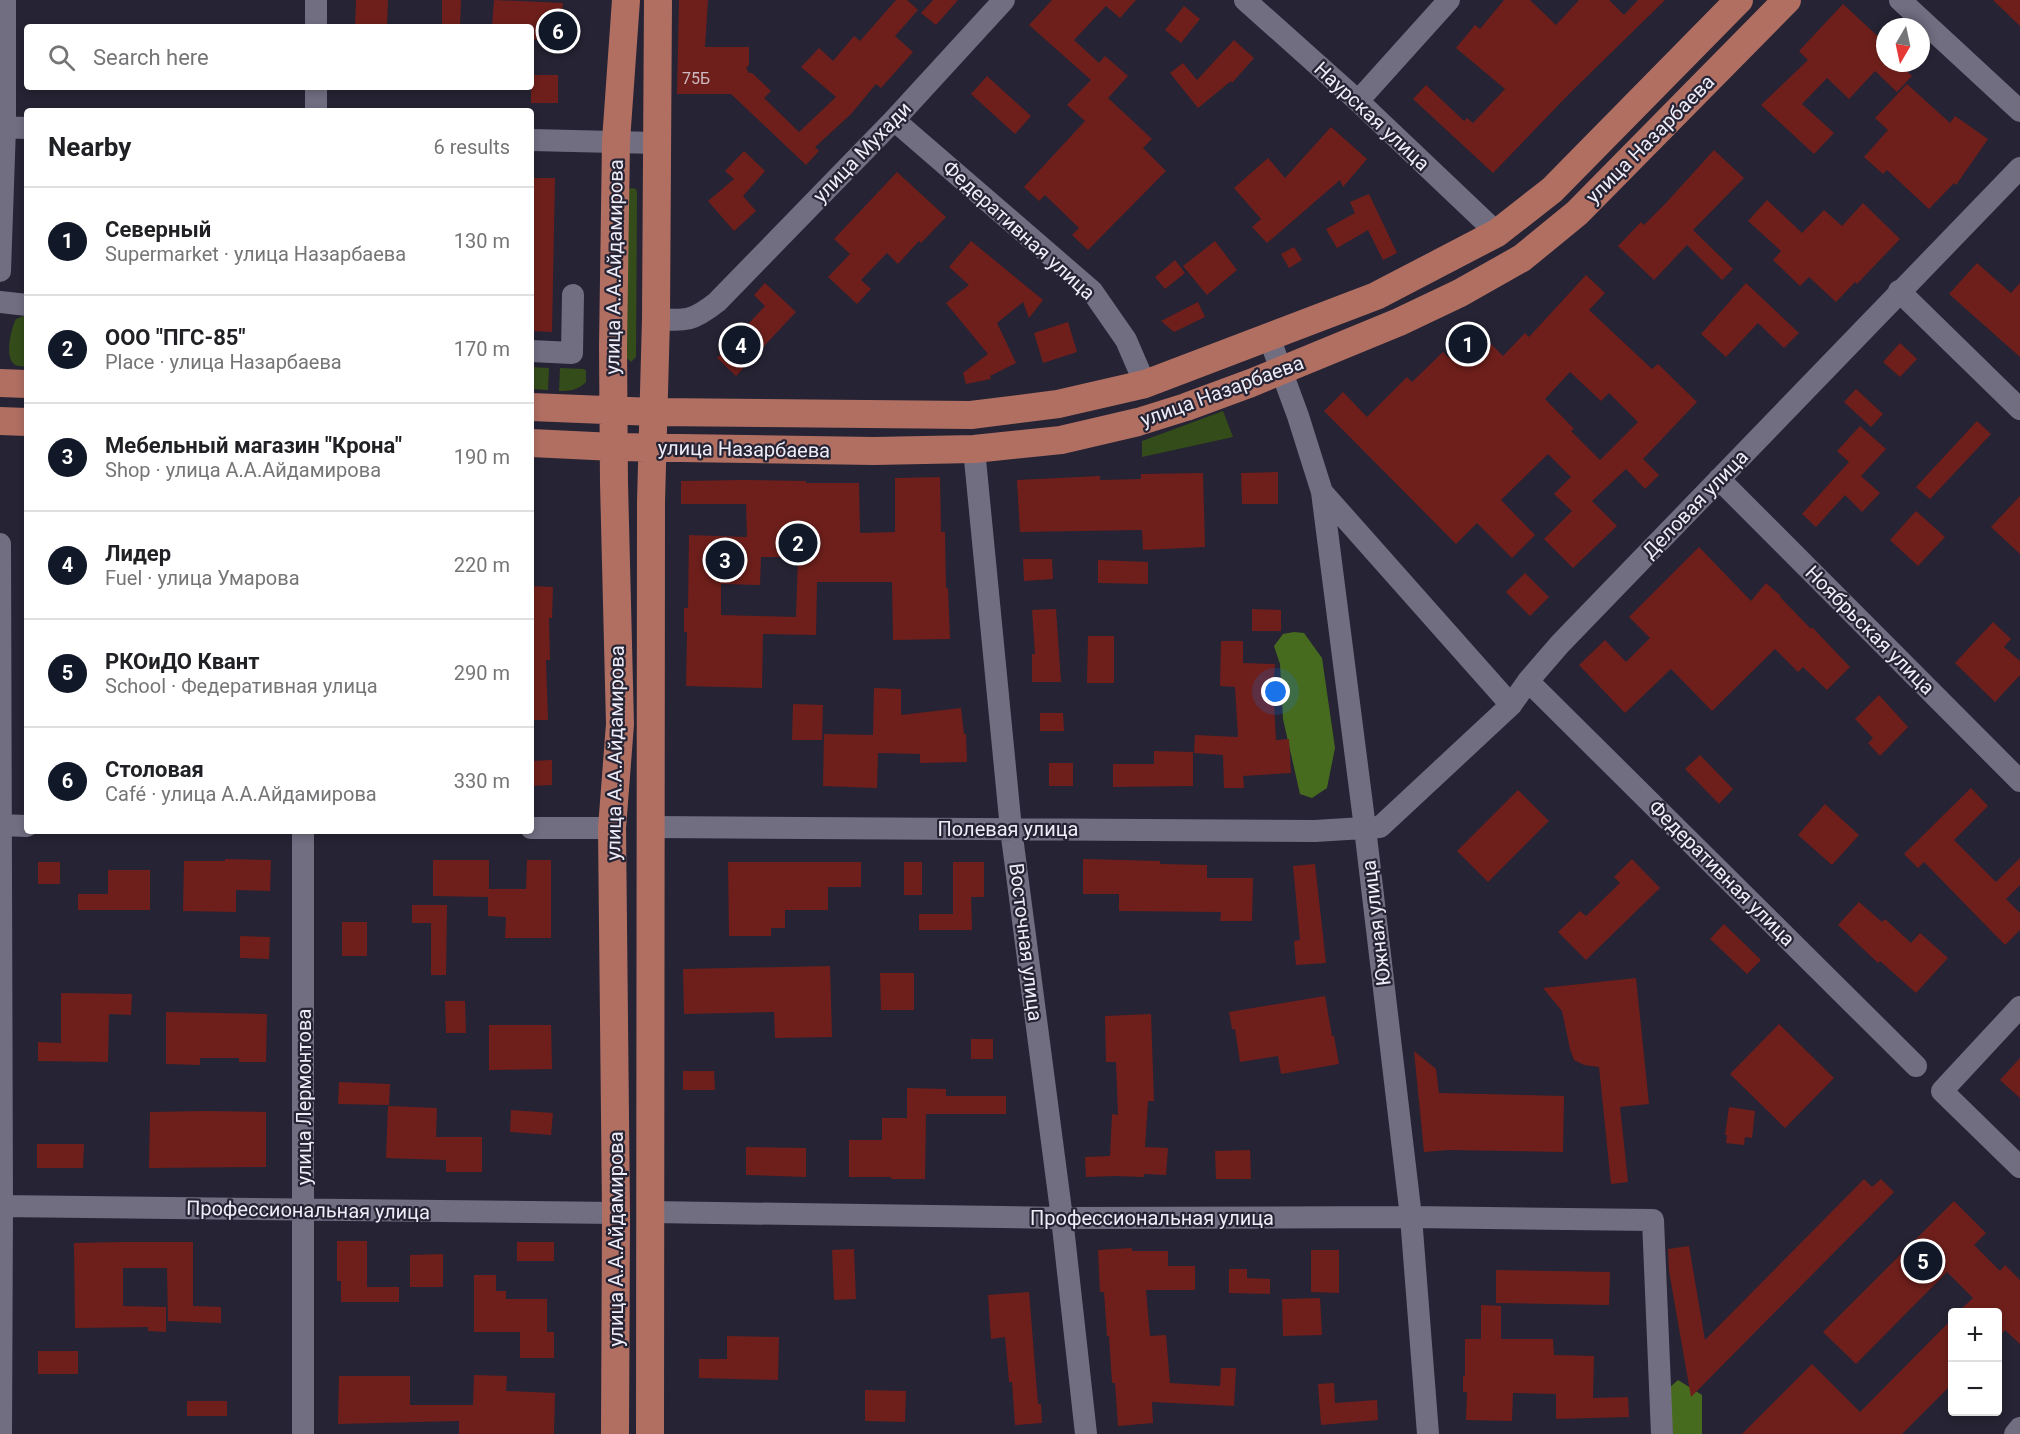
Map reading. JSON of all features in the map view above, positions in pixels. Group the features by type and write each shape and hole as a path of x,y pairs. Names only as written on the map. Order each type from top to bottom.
{"main road":[{"name":"улица А.А.Айдамирова","path":"615,1434 616,1213 612,828 620,724 613,411 616,141 626,0"},
{"name":"улица А.А.Айдамирова","path":"650,1434 651,726 658,0"},
{"name":"улица Назарбаева","path":"534,407 654,412 971,415 1058,404 1145,384 1376,296 1497,233 1552,190 1739,0"},
{"name":"улица Назарбаева","path":"534,443 614,447 874,451 974,449 1061,440 1137,422 1186,407 1282,371 1409,317 1460,293 1522,258 1577,213 1787,0"},
{"path":"0,383 24,384"},
{"path":"0,421 24,422"},
{"path":"620,724 651,726"}],"street":[{"path":"0,271 5,0"},
{"path":"316,0 316,24"},
{"name":"улица Мухади","path":"656,319 683,321 700,315 717,302 894,120 1004,0"},
{"name":"Наурская улица","path":"1245,0 1358,101 1497,233"},
{"path":"1358,101 1449,0"},
{"path":"1900,0 2020,111"},
{"path":"316,90 316,108"},
{"name":"Федеративная улица","path":"894,120 1092,291 1126,340 1145,384"},
{"path":"2,127 24,128"},
{"path":"534,140 656,143"},
{"name":"Деловая улица","path":"1365,828 1380,827 1511,705 1560,644 2020,168"},
{"path":"1899,291 2020,409"},
{"path":"534,351 572,353 573,295"},
{"path":"0,302 24,305"},
{"name":"Южная улица","path":"1269,337 1298,416 1322,492 1411,1217 1428,1434"},
{"name":"Восточная улица","path":"974,449 1011,829 1062,1218 1086,1434"},
{"name":"Ноябрьская улица","path":"1719,479 2020,781"},
{"path":"1322,492 1511,705"},
{"path":"0,544 0,1434"},
{"name":"Федеративная улица","path":"1528,681 1916,1065"},
{"path":"0,825 24,826"},
{"name":"Полевая улица","path":"652,827 1314,831 1365,828"},
{"path":"534,828 612,828"},
{"name":"улица Лермонтова","path":"303,834 303,1434"},
{"path":"2020,1007 1942,1091 2020,1167"},
{"name":"Профессиональная улица","path":"1,1207 616,1213"},
{"name":"Профессиональная улица","path":"651,1212 1062,1218 1411,1217 1653,1220 1662,1434"},
{"path":"2014,1434 2020,1428"}],"green space":[{"path":"629,189 636,189 637,193 636,357 631,362 626,357"},
{"path":"24,316 24,367 14,364 9,354 16,319"},
{"path":"534,367 549,368 548,390 534,389"},
{"path":"560,368 584,369 586,382 574,390 559,391"},
{"path":"1223,411 1233,437 1142,457 1142,441"},
{"path":"1304,633 1322,658 1335,748 1327,788 1312,798 1300,794 1283,719 1280,664 1274,646 1283,634"},
{"path":"1678,1380 1702,1395 1702,1434 1673,1434 1669,1388"}],"building":[{"path":"356,0 388,0 387,24 355,24"},
{"path":"442,0 461,0 460,24 442,24"},
{"path":"494,0 563,3 559,41 534,39 534,24 492,24"},
{"path":"679,0 708,0 705,47 749,47 749,65 746,68 771,91 764,98 799,132 836,97 801,67 819,48 833,61 854,36 860,41 896,0 907,0 918,10 895,36 913,52 881,88 876,84 851,114 815,147 819,151 806,165 731,94 677,94"},
{"path":"933,0 958,0 936,25 921,13"},
{"path":"1052,0 1136,0 1120,18 1106,6 1074,40 1099,63 1105,56 1128,76 1108,98 1152,139 1143,148 1166,171 1088,250 1072,235 1079,228 1045,195 1039,201 1024,187 1085,121 1067,105 1091,80 1029,25"},
{"path":"1504,0 1530,0 1556,25 1579,0 1609,0 1624,15 1638,0 1665,0 1569,94 1493,173 1413,99 1426,85 1464,121 1467,118 1473,123 1505,89 1456,48 1475,25 1480,29"},
{"path":"1993,0 2020,0 2020,26"},
{"path":"1843,4 1876,35 1876,72 1849,99 1827,78 1802,104 1834,133 1814,154 1761,105 1808,60 1799,51"},
{"path":"1184,6 1200,19 1181,43 1165,30"},
{"path":"1234,40 1254,58 1232,83 1231,81 1198,108 1170,73 1183,63 1197,80"},
{"path":"1876,72 1908,72 1912,76 1897,92"},
{"path":"534,75 558,75 558,103 531,103"},
{"path":"987,76 1031,116 1015,134 971,94"},
{"path":"1907,84 1950,123 1955,116 1988,139 1956,185 1954,183 1929,209 1887,170 1883,174 1864,157 1888,130 1875,118"},
{"path":"1331,127 1367,159 1343,187 1340,180 1267,243 1252,227 1261,219 1234,188 1268,158 1285,178"},
{"path":"1714,150 1744,178 1693,230 1733,269 1722,280 1687,245 1654,280 1618,246 1641,222 1644,225 1666,203"},
{"path":"744,151 765,171 743,196 756,211 734,231 708,201 734,179 725,171"},
{"path":"897,172 946,217 898,264 887,253 861,280 871,289 857,304 828,277 850,254 834,239"},
{"path":"534,178 555,178 552,332 534,331"},
{"path":"1369,194 1397,253 1383,260 1368,230 1337,248 1326,229 1355,213 1350,202"},
{"path":"1767,200 1802,233 1824,210 1842,226 1863,203 1900,239 1857,284 1855,282 1836,302 1809,277 1800,286 1773,260 1781,251 1748,221"},
{"path":"971,241 1043,300 1029,318 1023,302 997,323 1016,363 990,376 991,379 966,384 963,373 988,354 946,303 969,285 949,267"},
{"path":"1215,241 1237,270 1207,295 1183,266"},
{"path":"1294,247 1302,260 1289,268 1281,254"},
{"path":"1175,260 1185,273 1165,289 1155,277"},
{"path":"1977,263 2011,293 2020,283 2020,357 1949,294"},
{"path":"1586,275 1605,293 1589,310 1652,369 1658,364 1697,402 1643,459 1659,475 1645,489 1626,469 1592,501 1617,526 1573,568 1544,539 1572,511 1554,494 1571,477 1548,454 1501,500 1535,535 1512,558 1477,523 1456,544 1324,411 1343,392 1367,417 1407,377 1412,382 1443,352 1449,358 1477,330 1503,356 1525,333 1529,337","holes":["1570,372 1601,401 1609,393 1638,422 1600,460 1571,431 1574,429 1545,399"]},
{"path":"765,283 796,312 736,376 717,358 765,306 754,295"},
{"path":"1746,283 1799,333 1784,348 1758,323 1726,357 1701,334"},
{"path":"1198,302 1205,317 1174,332 1161,321"},
{"path":"1068,322 1077,352 1043,363 1034,333"},
{"path":"1900,343 1917,359 1900,377 1883,362"},
{"path":"1856,389 1883,414 1871,427 1844,402"},
{"path":"1977,421 1991,434 1930,499 1916,487"},
{"path":"1860,426 1886,449 1861,476 1880,493 1862,512 1845,495 1816,527 1802,514 1849,462 1837,451"},
{"path":"1278,472 1278,504 1242,504 1241,473"},
{"path":"1203,473 1205,547 1143,550 1142,530 1020,532 1017,480 1100,476 1100,480 1141,479 1141,474"},
{"path":"940,477 941,532 945,532 950,639 893,640 892,582 817,582 816,635 763,634 762,688 686,686 687,632 684,632 684,608 688,608 689,535 747,537 746,504 681,504 681,481 859,483 860,533 895,532 895,478","holes":["761,557 798,557 796,617 721,615 721,584 760,585"]},
{"path":"2020,496 2020,554 1991,527"},
{"path":"1916,511 1945,537 1918,566 1890,540"},
{"path":"1699,547 1751,601 1766,583 1850,667 1827,690 1803,667 1798,672 1775,649 1712,711 1671,669 1625,713 1579,665 1605,640 1626,662 1650,638 1629,617"},
{"path":"1023,559 1052,559 1053,579 1024,581"},
{"path":"1098,560 1148,562 1148,584 1098,583"},
{"path":"1525,573 1549,597 1530,616 1506,592"},
{"path":"534,586 553,587 552,618 549,618 550,660 546,660 548,720 534,720"},
{"path":"1056,609 1061,682 1032,682 1032,654 1035,654 1032,610"},
{"path":"1252,609 1281,610 1281,631 1252,631"},
{"path":"1993,622 2011,639 2004,647 2020,661 2020,675 1995,702 1955,663"},
{"path":"1088,636 1114,636 1114,683 1087,683"},
{"path":"1221,641 1243,641 1243,663 1275,664 1273,687 1276,740 1289,739 1291,773 1243,776 1244,788 1224,788 1223,755 1194,753 1195,735 1238,737 1235,687 1220,686"},
{"path":"874,688 901,689 901,715 961,708 964,734 966,734 967,762 920,763 920,754 878,753 877,788 823,786 824,734 873,735"},
{"path":"1879,695 1908,727 1880,756 1868,743 1873,738 1855,719"},
{"path":"793,704 823,705 822,740 792,740"},
{"path":"1040,713 1063,713 1064,731 1040,731"},
{"path":"1154,751 1193,752 1193,786 1113,787 1113,764 1154,764"},
{"path":"1700,755 1733,789 1719,804 1685,769"},
{"path":"552,760 552,785 534,786 534,761"},
{"path":"1049,763 1073,763 1073,786 1049,786"},
{"path":"1971,788 1988,806 1954,840 1996,882 2020,858 2020,885 2006,899 2020,913 2020,930 2005,945 1924,862 1918,868 1904,854"},
{"path":"1518,790 1549,821 1488,882 1457,851"},
{"path":"1825,804 1859,835 1832,865 1798,835"},
{"path":"225,859 271,860 270,891 236,890 236,912 183,911 184,861 225,861"},
{"path":"1083,859 1207,865 1207,878 1253,878 1252,921 1220,921 1221,912 1119,911 1119,894 1083,894"},
{"path":"1632,859 1660,888 1586,960 1558,932 1580,911 1586,916 1620,883 1614,877"},
{"path":"433,860 489,860 489,889 526,889 527,860 551,860 551,938 505,938 506,917 488,916 488,897 433,896"},
{"path":"38,862 60,862 60,884 38,884"},
{"path":"728,862 861,862 861,887 828,887 828,910 785,910 785,928 771,928 771,936 729,936"},
{"path":"904,862 922,862 922,895 904,895"},
{"path":"953,862 984,862 984,897 971,897 972,930 919,930 919,914 953,914"},
{"path":"1315,864 1326,963 1296,965 1294,941 1300,940 1293,866"},
{"path":"108,870 150,870 150,910 78,910 78,894 108,894"},
{"path":"1859,902 1882,922 1885,919 1911,943 1920,933 1948,958 1916,993 1880,961 1878,963 1838,925"},
{"path":"412,905 447,905 446,975 431,975 431,923 412,923"},
{"path":"342,922 367,922 367,956 342,956"},
{"path":"1724,924 1761,960 1747,974 1710,939"},
{"path":"240,936 270,937 269,959 240,958"},
{"path":"830,966 832,1037 775,1038 774,1012 684,1014 683,969"},
{"path":"880,973 914,973 914,1010 881,1010"},
{"path":"1636,978 1649,1104 1620,1107 1628,1182 1611,1184 1599,1067 1584,1065 1574,1060 1562,1011 1543,988"},
{"path":"61,993 132,994 131,1015 109,1014 108,1062 38,1061 38,1042 61,1043"},
{"path":"1325,996 1339,1064 1281,1074 1278,1056 1240,1062 1235,1029 1232,1029 1229,1012"},
{"path":"445,1001 465,1001 466,1033 446,1033"},
{"path":"166,1012 267,1014 266,1062 239,1062 239,1058 200,1058 200,1065 166,1064"},
{"path":"1151,1014 1154,1101 1148,1101 1145,1147 1168,1148 1166,1175 1086,1177 1085,1157 1110,1156 1112,1114 1118,1115 1116,1062 1106,1062 1105,1016"},
{"path":"1779,1024 1834,1078 1785,1128 1730,1074"},
{"path":"489,1025 551,1025 552,1069 489,1070"},
{"path":"971,1039 993,1039 993,1059 971,1059"},
{"path":"1414,1051 1436,1069 1439,1093 1564,1096 1563,1152 1448,1150 1424,1152"},
{"path":"2020,1058 2020,1098 2000,1080"},
{"path":"683,1071 714,1071 715,1090 683,1090"},
{"path":"339,1082 390,1084 389,1105 338,1104"},
{"path":"907,1088 946,1089 946,1096 1006,1096 1006,1114 926,1114 925,1179 849,1177 849,1140 882,1140 882,1118 907,1118"},
{"path":"388,1106 437,1108 436,1137 482,1137 482,1172 446,1172 446,1160 386,1158"},
{"path":"1729,1107 1755,1111 1752,1138 1745,1137 1744,1145 1726,1143"},
{"path":"511,1110 553,1113 551,1135 510,1132"},
{"path":"150,1112 266,1112 266,1167 149,1168"},
{"path":"37,1144 84,1144 83,1168 37,1168"},
{"path":"746,1147 806,1148 806,1177 746,1175"},
{"path":"1250,1150 1251,1179 1216,1179 1215,1151"},
{"path":"1864,1179 1872,1187 1881,1179 1894,1192 1691,1397 1669,1271 1668,1249 1689,1246 1705,1340"},
{"path":"1954,1201 1986,1233 1974,1245 2000,1271 2005,1265 2020,1280 2020,1344 2005,1330 2002,1333 2002,1308 1962,1308 1973,1298 1947,1272 1856,1364 1823,1332"},
{"path":"337,1241 367,1241 367,1287 399,1287 399,1302 341,1302 341,1281 337,1281"},
{"path":"193,1242 193,1306 221,1307 221,1323 168,1321 167,1268 123,1268 123,1306 166,1307 166,1332 148,1331 148,1327 75,1328 74,1243"},
{"path":"517,1242 554,1242 554,1261 517,1261"},
{"path":"1132,1248 1132,1251 1168,1251 1168,1266 1195,1266 1195,1290 1146,1290 1150,1336 1166,1335 1170,1383 1220,1386 1221,1368 1236,1368 1234,1406 1152,1402 1153,1423 1118,1426 1104,1292 1100,1292 1098,1250"},
{"path":"854,1249 856,1299 834,1300 832,1250"},
{"path":"1311,1250 1339,1250 1339,1293 1311,1292"},
{"path":"443,1254 443,1287 410,1287 410,1255"},
{"path":"1229,1269 1247,1269 1247,1278 1270,1279 1270,1294 1229,1293"},
{"path":"1496,1270 1610,1272 1609,1305 1496,1303"},
{"path":"474,1275 496,1275 496,1291 506,1291 506,1299 547,1299 547,1332 554,1332 554,1358 520,1358 520,1332 474,1332"},
{"path":"1029,1292 1038,1404 1041,1404 1042,1423 1015,1425 1012,1382 1009,1382 1005,1337 991,1339 988,1295"},
{"path":"1320,1298 1322,1335 1283,1336 1282,1299"},
{"path":"1481,1305 1501,1306 1501,1339 1553,1339 1554,1355 1594,1356 1593,1398 1628,1397 1629,1417 1556,1419 1556,1394 1513,1393 1512,1421 1466,1420 1467,1392 1463,1392 1465,1339 1481,1339"},
{"path":"1948,1323 1948,1388 1902,1434 1742,1434 1812,1364 1860,1412"},
{"path":"727,1336 779,1337 778,1380 699,1378 699,1359 727,1359"},
{"path":"38,1351 78,1351 78,1374 38,1374"},
{"path":"474,1375 507,1376 506,1391 555,1393 554,1434 459,1434 459,1421 338,1424 339,1376 410,1376 410,1405 473,1405"},
{"path":"1334,1383 1335,1403 1377,1400 1378,1420 1321,1425 1318,1384"},
{"path":"865,1390 906,1391 905,1422 865,1421"},
{"path":"187,1401 227,1401 227,1416 187,1416"}],"place":[{"name":"Столовая","path":"558,31"},
{"name":"Северный","path":"1468,344"},
{"name":"Лидер","path":"741,345"},
{"name":"ООО \"ПГС-85\"","path":"798,543"},
{"name":"Мебельный магазин \"Крона\"","path":"725,560"},
{"name":"РКОиДО Квант","path":"1923,1261"}]}
